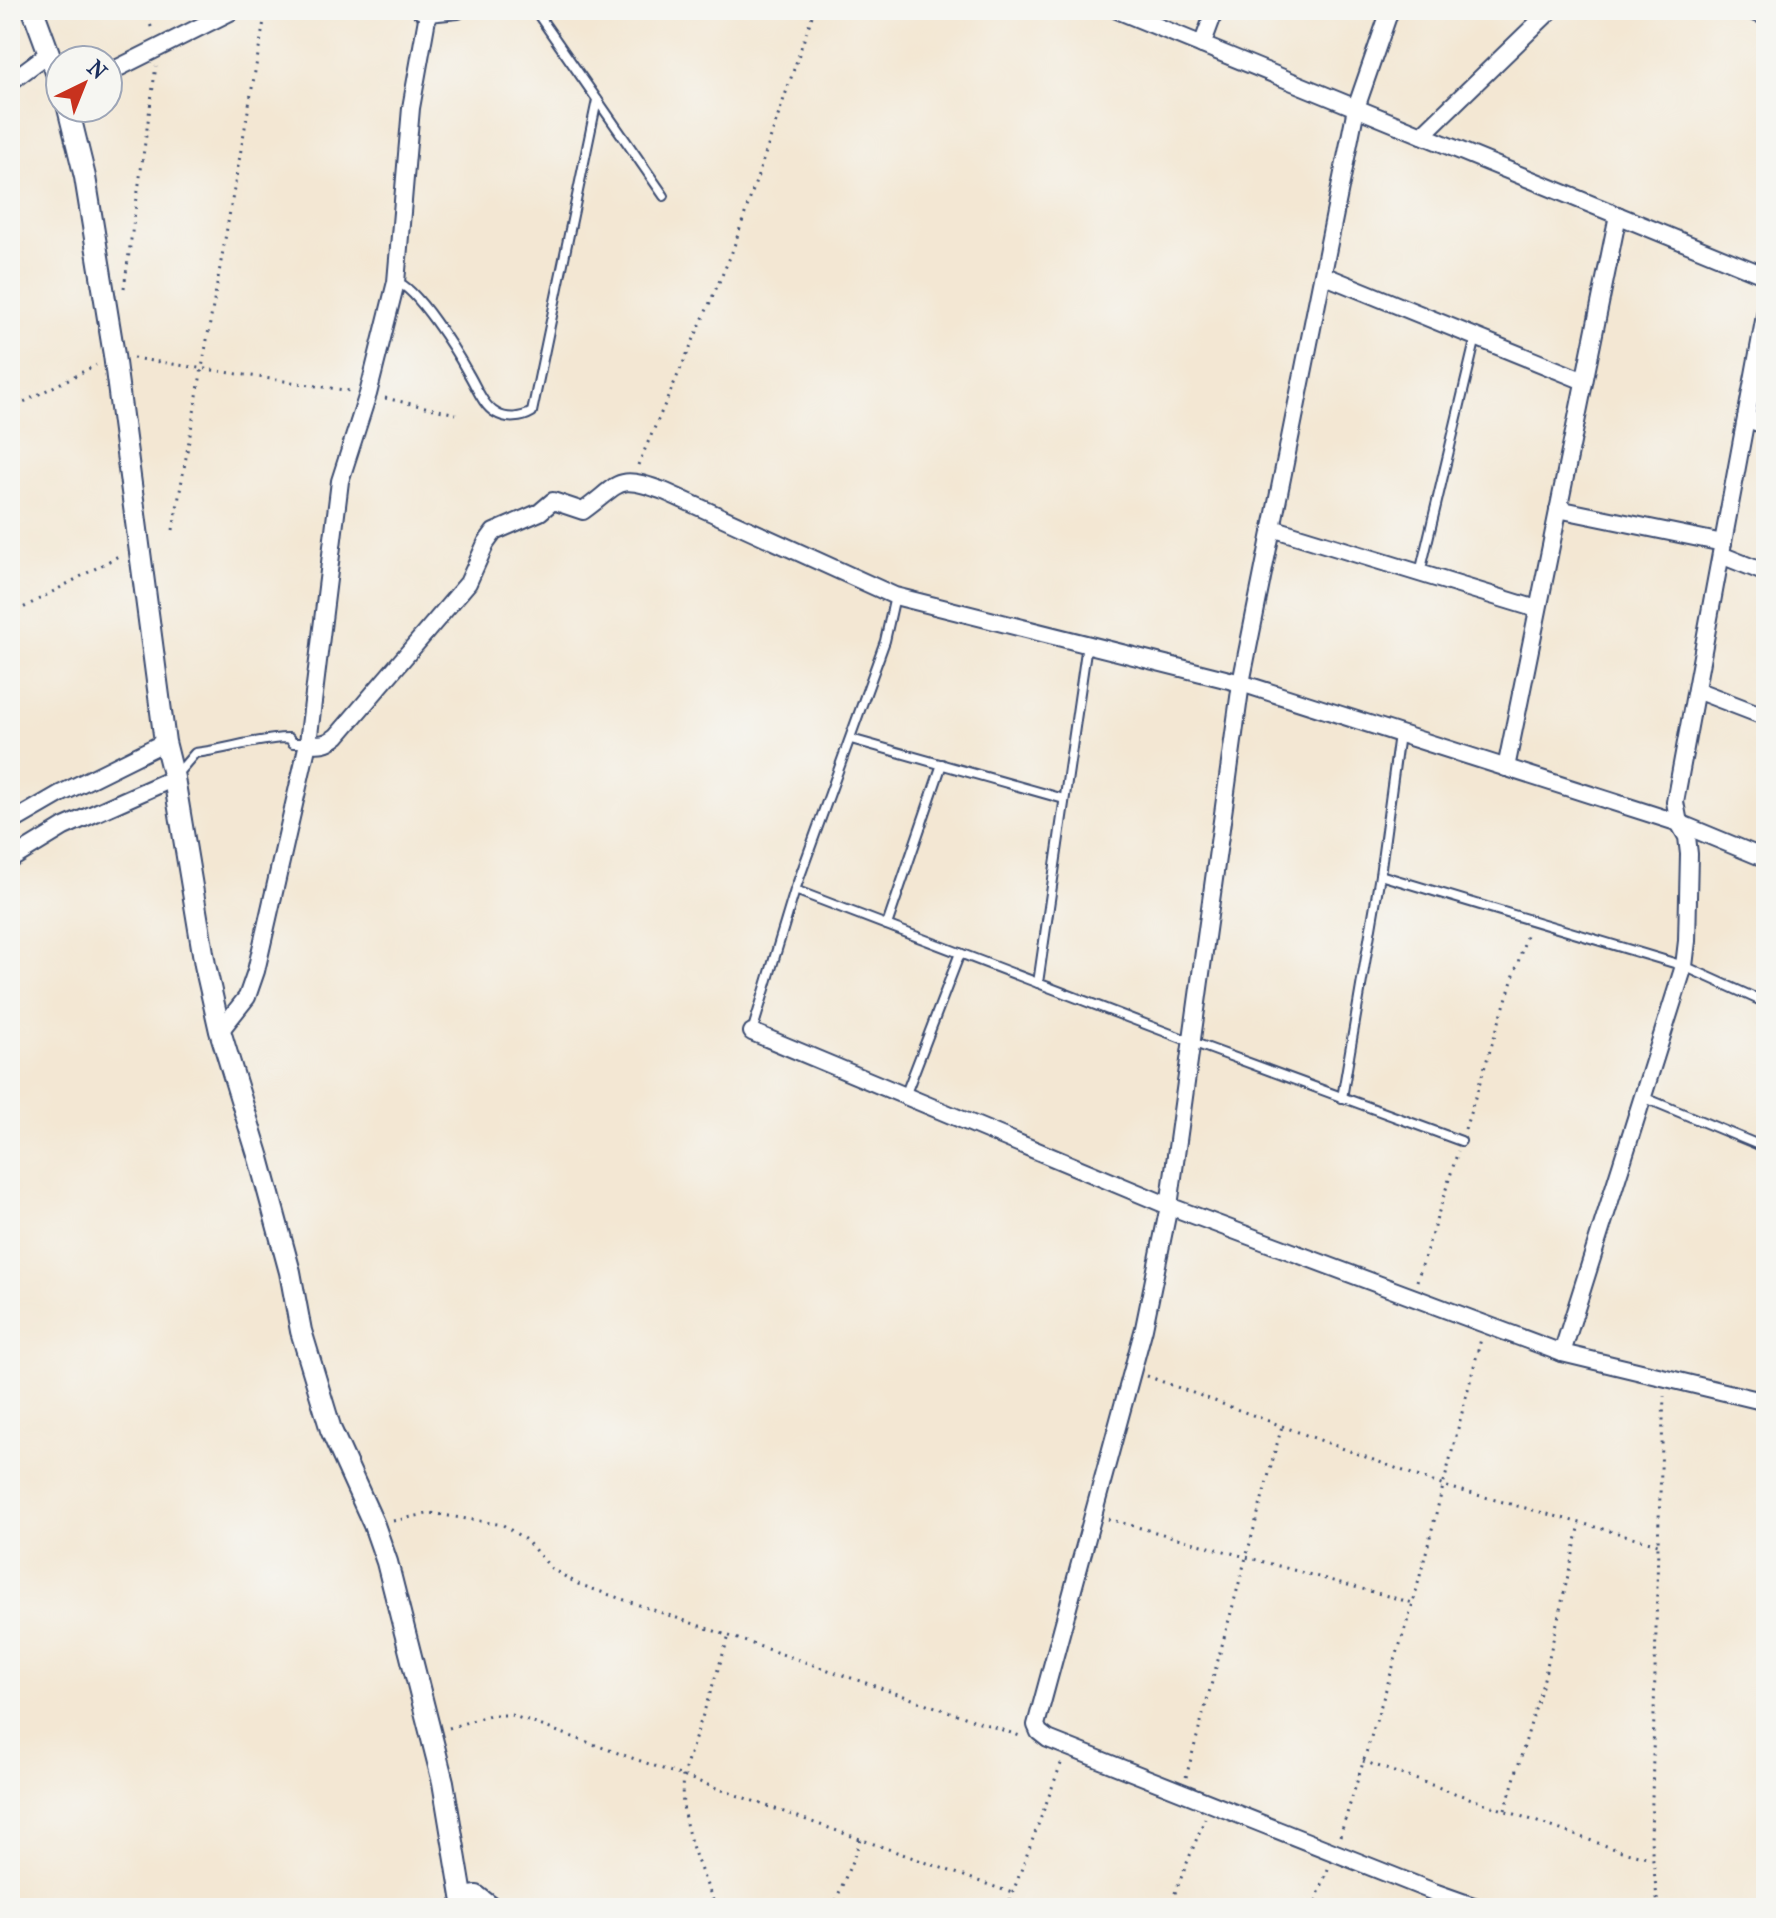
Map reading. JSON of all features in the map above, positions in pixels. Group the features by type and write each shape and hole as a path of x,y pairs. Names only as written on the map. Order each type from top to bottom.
{"street":[{"path":"33,10 46,44"},
{"path":"124,65 234,10"},
{"path":"220,1031 247,997 256,971 308,743 340,481 368,394 396,282 411,108 424,11 458,10"},
{"path":"1117,10 1766,276"},
{"path":"1202,45 1215,10"},
{"path":"1390,10 1356,108 1241,683 1169,1206 1132,1371 1036,1725 1043,1736 1068,1747 1479,1908"},
{"path":"1422,135 1551,10"},
{"path":"1748,10 1766,16"},
{"path":"10,82 44,57"},
{"path":"72,124 85,177 114,355 165,742 220,1031 290,1272 301,1331 326,1416 387,1562 443,1782 464,1902 477,1894 495,1908"},
{"path":"1506,768 1618,215"},
{"path":"1323,275 1584,381"},
{"path":"1562,1353 1684,966 1689,854 1687,837 1679,823 1675,802 1766,310"},
{"path":"1746,418 1766,426"},
{"path":"308,743 329,743 337,736 468,583 494,532 540,512 553,501 583,511 609,488 631,481 666,492 895,596 1241,683 1679,823 1766,859"},
{"path":"1558,509 1722,549 1766,573"},
{"path":"1272,528 1537,609"},
{"path":"1696,690 1766,717"},
{"path":"10,823 60,794 165,742"},
{"path":"10,860 64,827 174,778"},
{"path":"752,1032 1169,1206 1562,1353 1766,1402"}],"lane":[{"path":"535,10 664,196"},
{"path":"396,282 403,283 424,307 458,355 483,400 496,413 510,417 532,412 597,100"},
{"path":"1420,573 1476,337"},
{"path":"752,1032 795,890 885,641 895,596"},
{"path":"1038,983 1087,644"},
{"path":"1342,1098 1380,875 1399,733"},
{"path":"174,778 195,753 222,751 275,739 289,738 293,743 308,743"},
{"path":"851,739 1064,799"},
{"path":"887,925 942,764"},
{"path":"1380,875 1684,966 1766,1003"},
{"path":"795,890 1461,1141"},
{"path":"905,1096 960,953"},
{"path":"1642,1097 1766,1148"}],"path":[{"path":"123,294 159,48 145,10"},
{"path":"173,530 266,10"},
{"path":"631,481 731,255 814,10"},
{"path":"10,409 114,355 202,366 368,394 456,414"},
{"path":"10,615 140,544"},
{"path":"1412,1297 1532,919"},
{"path":"1313,1908 1334,1853 1413,1603 1485,1324"},
{"path":"1132,1371 1444,1486 1658,1544"},
{"path":"1658,1908 1653,1858 1658,1544 1665,1377"},
{"path":"1182,1792 1282,1426"},
{"path":"374,1525 431,1513 503,1525 526,1540 542,1559 565,1578 1012,1734 1024,1736 1038,1730"},
{"path":"1093,1515 1413,1603"},
{"path":"1505,1810 1543,1683 1580,1523"},
{"path":"716,1908 683,1820 681,1795 683,1775 729,1636"},
{"path":"431,1734 490,1715 511,1715 1012,1893"},
{"path":"1007,1908 1068,1747"},
{"path":"1363,1761 1618,1850 1653,1858"},
{"path":"1169,1908 1211,1803"},
{"path":"833,1908 861,1839"}]}
